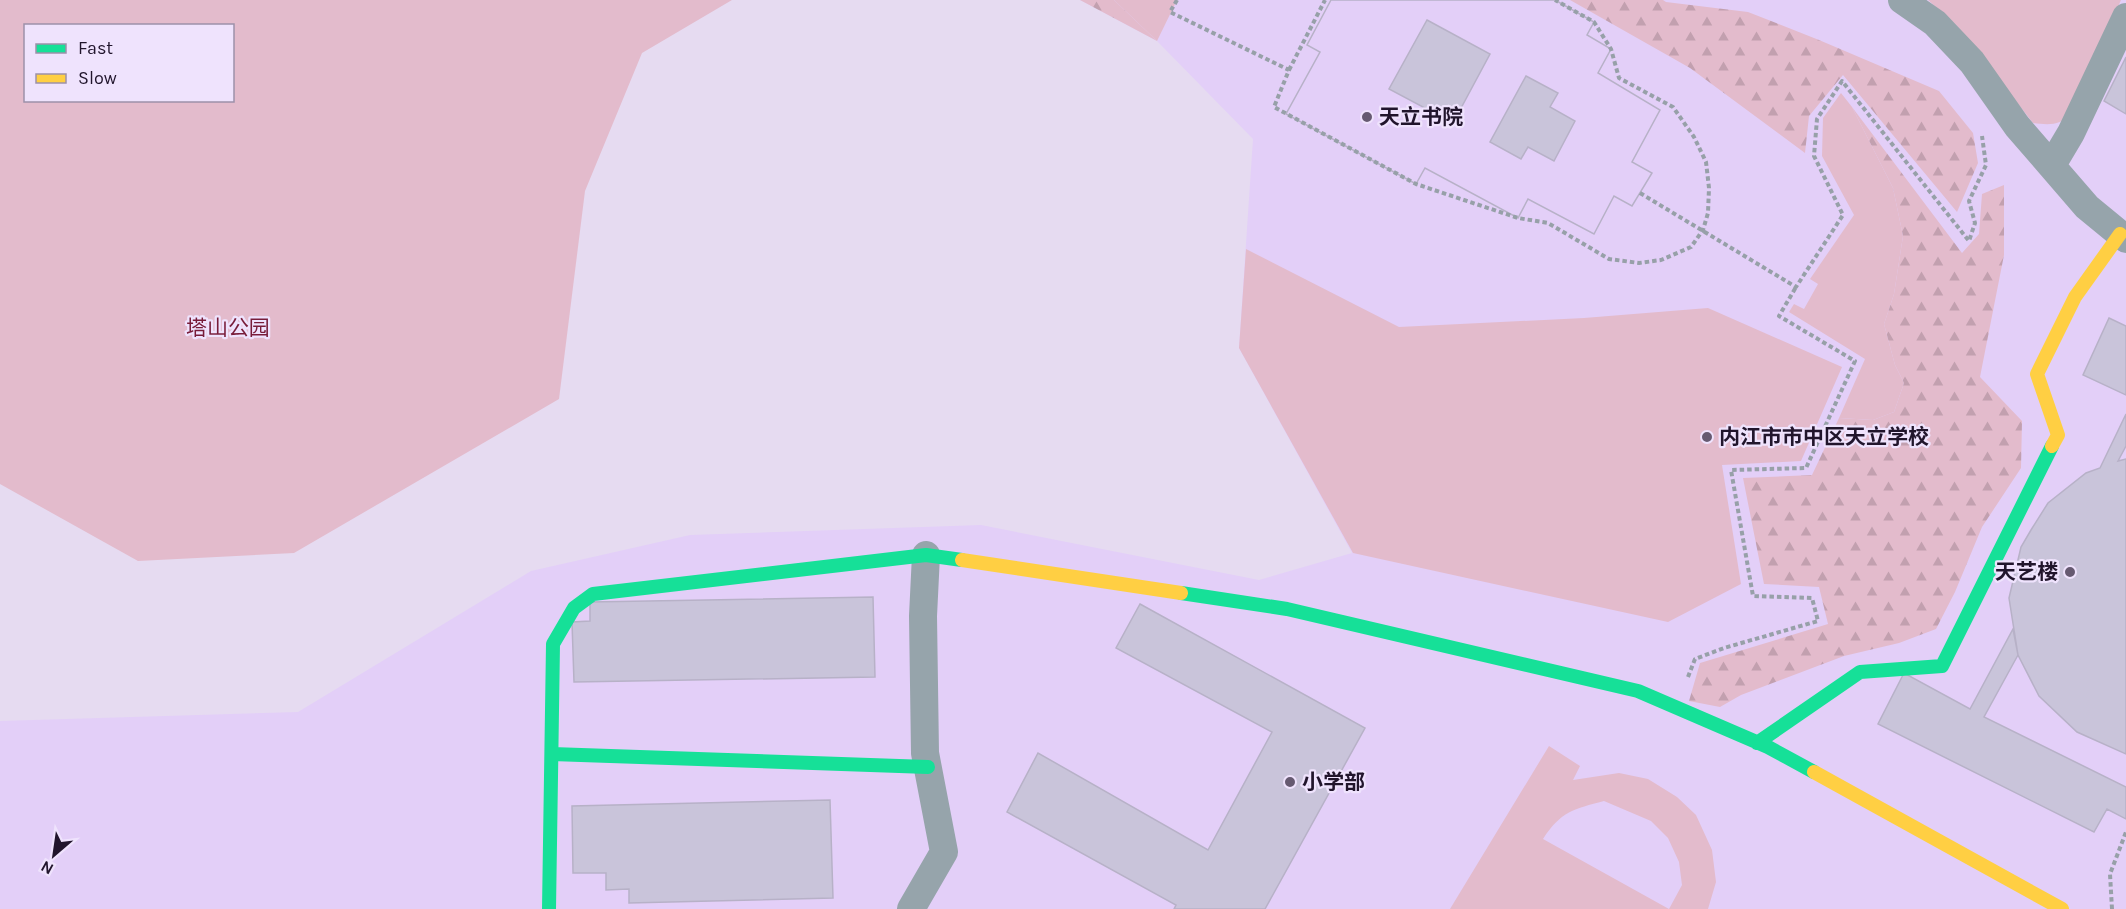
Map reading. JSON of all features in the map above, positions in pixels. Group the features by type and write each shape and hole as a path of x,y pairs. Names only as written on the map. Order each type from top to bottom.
{"street":[{"path":"1757,743 1860,672 1942,666 2058,435 2037,374 2075,297 2123,236 2087,207 2017,126 1972,62 1935,23 1902,0"},
{"path":"2052,165 2071,134 2126,16"},
{"path":"549,909 553,644 574,608 593,594 926,555 1287,609 1638,691 1757,743 2062,909"},
{"path":"911,909 944,852 925,753 923,616 926,555"},
{"path":"552,754 928,767"}],"path":[{"path":"1177,0 1170,12 1289,70"},
{"path":"1325,0 1289,70 1274,107 1416,184 1518,218 1548,224 1609,259 1639,263 1660,260 1691,247 1703,230 1708,213 1709,188 1706,162 1694,137 1673,107 1619,78 1611,49 1594,22 1555,0"},
{"path":"1677,708 1695,659 1724,648 1818,621 1812,598 1753,596 1731,470 1806,468 1855,361 1779,316 1843,215 1814,156 1817,119 1842,81 1969,241 1976,223 1969,201 1986,165 1982,134"},
{"path":"1640,193 1796,287"},
{"path":"2112,909 2110,874 2126,832"}],"shaded area":[{"name":"内江市市中区天立学校","path":"1080,0 2126,0 2126,909 0,909 0,721 298,712 531,571 690,535 981,525 1259,580 1352,553 1239,348 1253,139 1157,41"}],"green space":[{"name":"塔山公园","path":"0,0 732,0 642,53 585,191 559,399 294,553 138,561 0,484"},
{"path":"1080,0 1114,0 1157,41"},
{"path":"1114,0 1177,0 1157,41"},
{"path":"1570,0 1663,0 1748,12 1939,91 1973,133 1978,163 1957,212 1843,75 1809,116 1805,153 1690,68"},
{"path":"1928,0 2121,0 2071,113 2063,120 2049,124 2033,123 1957,26"},
{"path":"1841,93 1852,107 1893,188 1903,236 1894,294 1884,324 1895,365 1904,383 1894,412 1873,420 1839,418 1865,359 1789,312 1794,304 1804,309 1818,284 1810,279 1854,215 1822,156 1823,118"},
{"path":"1852,107 1962,253 1979,234 1982,194 2004,185 2004,255 1980,377 2022,421 2021,468 1982,527 1955,592 1936,629 1899,643 1844,656 1741,695 1720,707 1689,701 1700,663 1828,624 1819,587 1764,584 1743,478 1812,475 1839,418 1873,420 1894,412 1904,383 1895,365 1884,324 1894,294 1903,236 1893,188"},
{"path":"1246,249 1399,327 1584,318 1708,308 1842,367 1801,461 1722,465 1741,584 1668,622 1353,553 1239,348"},
{"path":"1549,746 1580,766 1573,780 1619,773 1648,779 1677,797 1696,815 1712,850 1716,882 1708,909 1669,909 1450,909","holes":["1604,801 1651,821 1668,838 1679,862 1682,885 1669,909 1543,839 1556,822 1569,812"]}],"building":[{"name":"天立书院","path":"1331,0 1555,0 1594,22 1587,35 1611,49 1598,73 1660,110 1632,162 1652,173 1632,206 1614,196 1594,234 1528,199 1518,218 1425,168 1416,184 1286,114 1320,52 1307,45","holes":["1427,20 1490,54 1453,123 1389,89","1526,76 1558,93 1550,107 1575,121 1554,161 1528,147 1521,159 1490,142"]},
{"name":"天立书院","path":"1331,0 1555,0 1594,22 1587,35 1611,49 1598,73 1660,110 1632,162 1652,173 1632,206 1614,196 1594,234 1528,199 1518,218 1425,168 1416,184 1286,114 1320,52 1307,45"},
{"path":"2126,57 2126,114 2104,101"},
{"path":"2109,318 2126,326 2126,395 2083,375"},
{"name":"天艺楼","path":"2126,414 2126,446 2118,461 2126,459 2126,754 2077,732 2039,696 2018,655 2009,598 2021,547 2048,503 2086,473 2100,468"},
{"path":"873,597 875,677 574,682 572,622 590,621 590,602"},
{"name":"小学部","path":"1140,604 1365,728 1265,909 1174,909 1176,905 1007,812 1038,753 1208,850 1272,732 1116,648"},
{"name":"天艺楼","path":"2013,629 2018,655 1984,717 2126,787 2126,819 2107,809 2094,832 1878,724 1904,673 1970,709"},
{"path":"830,800 833,898 629,903 629,889 606,890 606,873 573,873 572,806"}],"traffic: fast":[{"path":"1757,743 1860,672 1942,666 2052,446"},
{"path":"549,909 553,644 574,608 593,594 926,555 962,560"},
{"path":"1181,593 1287,609 1638,691 1768,747 1814,772"},
{"path":"552,754 928,767"}],"traffic: slow":[{"path":"2052,446 2058,435 2037,374 2075,297 2120,234"},
{"path":"962,560 1181,593"},
{"path":"1814,772 2062,909"}],"place":[{"name":"天立书院","path":"1367,117"},
{"name":"内江市市中区天立学校","path":"1707,437"},
{"name":"天艺楼","path":"2070,572"},
{"name":"小学部","path":"1290,782"}]}
